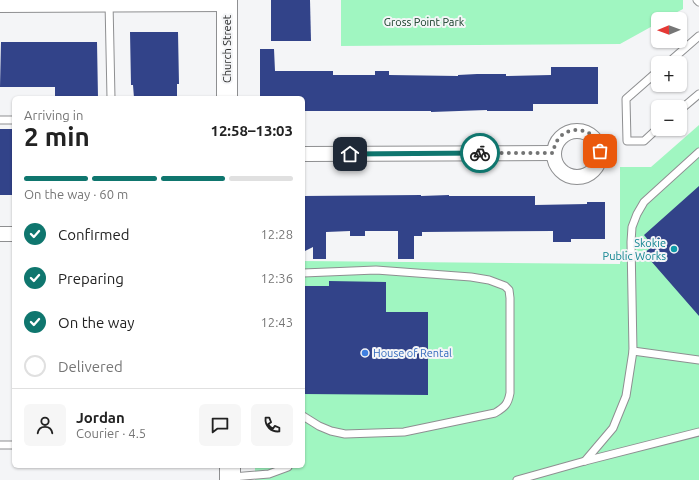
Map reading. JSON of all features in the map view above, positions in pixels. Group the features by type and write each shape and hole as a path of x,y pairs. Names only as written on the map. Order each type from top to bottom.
{"street":[{"path":"0,5 109,2 227,2"},
{"name":"Church Street","path":"227,2 227,96"},
{"path":"305,154 553,153"},
{"path":"0,234 12,234"}],"lane":[{"path":"109,2 111,96"},
{"path":"676,56 699,36"},
{"path":"651,77 626,99 627,141 644,141 651,134"},
{"path":"687,104 699,94"},
{"path":"0,120 12,120"},
{"path":"585,461 613,428 626,396 633,351 632,227 644,202 699,152"},
{"path":"305,273 376,270 471,277 489,280 505,286 509,290 510,298 509,401 503,408 495,413 404,432 345,434 319,426 305,417"},
{"path":"633,351 699,360"},
{"path":"517,480 699,432"},
{"path":"0,445 12,445"},
{"path":"230,474 269,474 285,468"}],"green space":[{"name":"Gross Point Park","path":"341,0 683,0 683,9 677,12 651,12 651,27 620,44 341,46"},
{"path":"699,125 699,480 255,480 255,468 305,468 305,261 620,264 620,167 651,167"}],"building":[{"path":"271,0 310,0 311,41 271,41"},
{"path":"130,32 178,32 179,84 177,84 177,96 134,96 133,85 131,85"},
{"path":"1,42 97,42 98,96 55,96 55,87 0,87"},
{"path":"260,49 274,49 275,71 333,71 333,75 375,75 375,71 389,71 389,75 551,75 551,67 598,67 598,104 533,104 533,111 305,111 305,96 260,96"},
{"path":"0,129 12,129 12,195 0,195"},
{"name":"Skokie Public Works","path":"699,186 699,316 644,253 653,246 644,235"},
{"path":"305,196 535,196 535,205 587,204 587,202 605,202 605,239 571,239 571,242 553,242 553,231 422,232 422,236 414,236 414,259 398,259 398,231 365,231 365,236 350,236 350,231 326,232 326,259 313,259 313,247 305,251"},
{"name":"House of Rental","path":"329,281 386,282 386,312 428,312 428,395 305,394 305,286 329,286"}],"way so far":[{"path":"480,153 553,153 559,139 564,134 572,130 588,132 594,137 600,151"}],"place":[{"name":"Skokie Public Works","path":"674,249"},
{"name":"House of Rental","path":"365,353"}],"route":[{"path":"350,154 480,153"}]}
